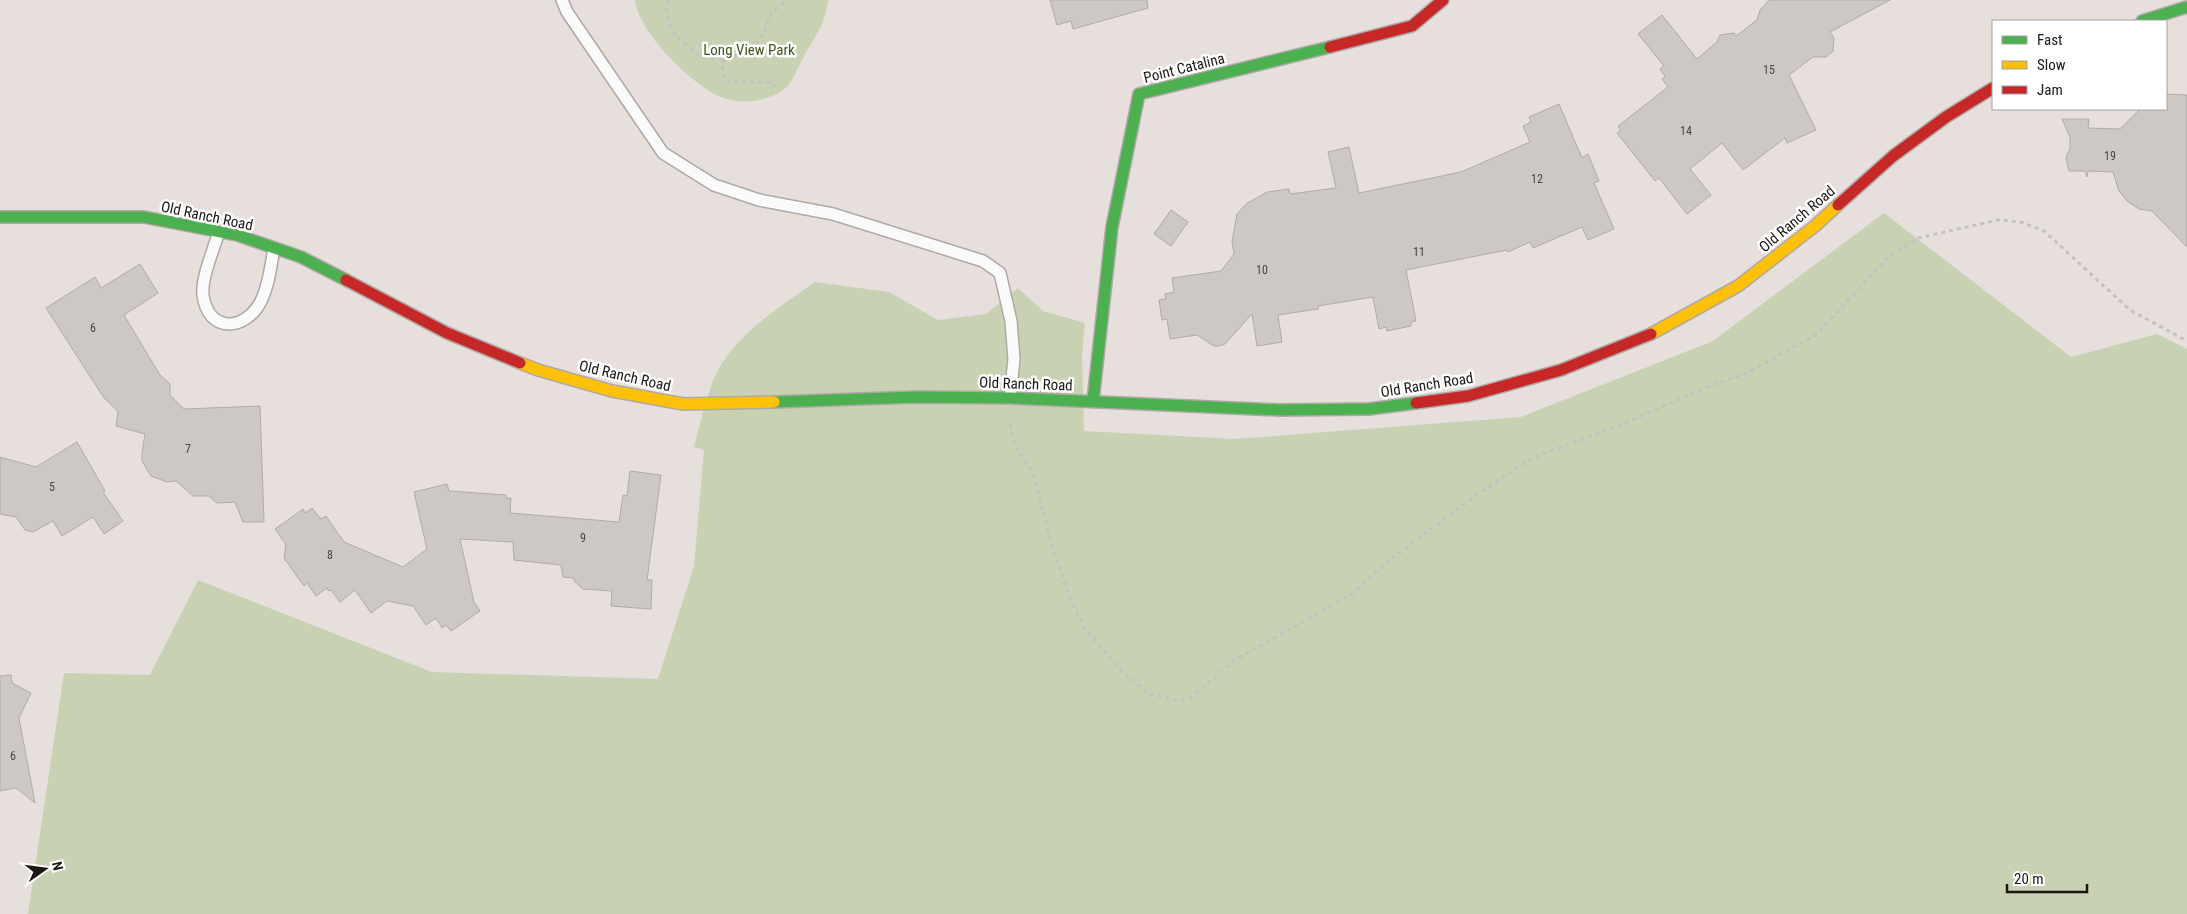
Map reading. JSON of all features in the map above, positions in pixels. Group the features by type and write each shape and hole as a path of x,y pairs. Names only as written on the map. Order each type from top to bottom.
{"street":[{"name":"Point Catalina","path":"1093,402 1112,227 1139,94 1412,26 1442,0"},
{"path":"2145,20 2187,7"},
{"name":"Old Ranch Road","path":"0,217 144,217 237,235 309,261 447,333 538,370 612,390 683,404 917,397 1010,398 1280,410 1369,409 1468,396 1561,370 1651,334 1738,286 1815,226 1893,156 1946,117 1992,89"}],"lane":[{"path":"562,0 567,12 663,153 714,185 759,200 833,214 983,261 1000,273 1011,322 1014,359 1010,398"},
{"path":"219,231 204,285 203,296 212,316 219,324 228,326 237,323 254,312 261,300 274,248"}],"path":[{"path":"668,0 666,9 672,31 687,47 707,58 724,57 742,52 758,43 770,13 789,0"},
{"path":"724,57 722,74 728,80 773,83 774,87"},
{"path":"1010,398 1010,428 1016,447 1033,474 1052,546 1071,601 1085,628 1118,667 1147,693 1174,700 1190,698 1235,660 1352,594 1385,564 1478,494 1532,458 1618,426 1714,384 1745,374 1817,334 1888,257 1918,238 1998,220 2021,222 2044,231 2130,310 2187,341"}],"green space":[{"name":"Long View Park","path":"635,0 828,0 822,24 790,83 783,90 761,100 736,101 709,91 668,56 646,27 638,13"},
{"path":"1884,213 2071,357 2157,334 2187,349 2187,914 28,914 64,673 150,675 198,580 432,672 658,679 694,566 704,450 694,447 704,407 714,378 727,357 749,332 775,310 815,282 889,292 938,320 986,314 1018,288 1043,311 1085,323 1082,355 1084,431 1235,439 1521,417 1713,341"}],"building":[{"path":"1050,0 1147,0 1148,8 1073,29 1071,21 1057,25"},
{"path":"1769,0 1890,0 1830,32 1834,38 1833,51 1826,57 1813,57 1789,75 1816,130 1787,143 1785,138 1743,170 1722,143 1690,169 1711,195 1687,214 1659,178 1655,181 1617,133 1621,130 1618,126 1668,87 1662,79 1665,76 1660,69 1664,66 1638,34 1662,15 1697,59 1717,42 1720,35 1734,33 1736,36 1757,20 1760,10"},
{"path":"2167,94 2187,95 2187,247 2152,211 2139,209 2128,202 2119,191 2113,172 2088,171 2087,177 2085,171 2069,171 2066,158 2070,148 2070,137 2062,119 2089,119 2088,128 2120,129 2139,110 2167,110"},
{"path":"1559,104 1582,158 1588,154 1599,181 1594,183 1614,229 1588,240 1582,227 1533,248 1530,242 1508,252 1507,250 1406,270 1416,321 1411,322 1411,326 1387,331 1386,327 1379,329 1373,297 1318,306 1318,309 1278,315 1282,342 1257,346 1252,314 1225,344 1219,346 1214,346 1197,335 1170,339 1167,319 1162,320 1159,300 1166,299 1165,294 1174,292 1172,278 1221,271 1234,254 1232,242 1237,214 1246,204 1267,192 1289,189 1290,194 1336,188 1328,152 1349,147 1359,193 1461,172 1530,142 1523,126 1531,122 1529,117"},
{"path":"1171,210 1188,222 1171,246 1154,234"},
{"path":"140,264 158,293 124,315 160,375 170,384 170,395 184,409 260,406 264,522 243,522 235,502 217,503 209,496 193,496 176,481 167,482 151,476 142,461 145,434 116,426 118,411 104,398 46,308 95,277 101,288"},
{"path":"77,442 105,491 103,492 123,521 104,534 93,517 62,536 53,521 33,532 25,530 16,517 0,514 0,457 36,467"},
{"path":"630,471 661,475 647,580 652,580 651,609 611,606 612,591 583,589 574,581 574,578 563,577 561,565 514,560 513,542 460,539 474,602 480,611 451,631 446,625 442,628 436,618 426,625 413,606 387,601 371,613 355,590 340,602 331,590 329,591 327,588 316,596 307,583 304,586 284,558 286,545 275,529 303,509 305,513 312,508 321,519 326,516 344,542 403,567 427,549 414,492 447,484 449,491 506,495 506,498 511,498 510,513 619,522 623,495 627,496"},
{"path":"11,675 12,683 31,693 19,718 35,803 16,788 0,791 0,676"}],"traffic: fast":[{"path":"2145,20 2187,7"},
{"path":"1093,401 1112,227 1139,94 1330,47"},
{"path":"0,217 144,217 237,235 301,257 346,280"},
{"path":"774,402 917,397 1010,398 1280,410 1369,409 1416,403"}],"traffic: slow":[{"path":"1651,334 1738,286 1815,226 1838,205"},
{"path":"520,363 612,391 683,404 774,402"}],"traffic: jam":[{"path":"1330,47 1412,26 1443,0"},
{"path":"1838,205 1893,156 1946,117 1992,89"},
{"path":"346,280 447,333 520,363"},
{"path":"1416,403 1468,396 1561,370 1651,334"}]}
